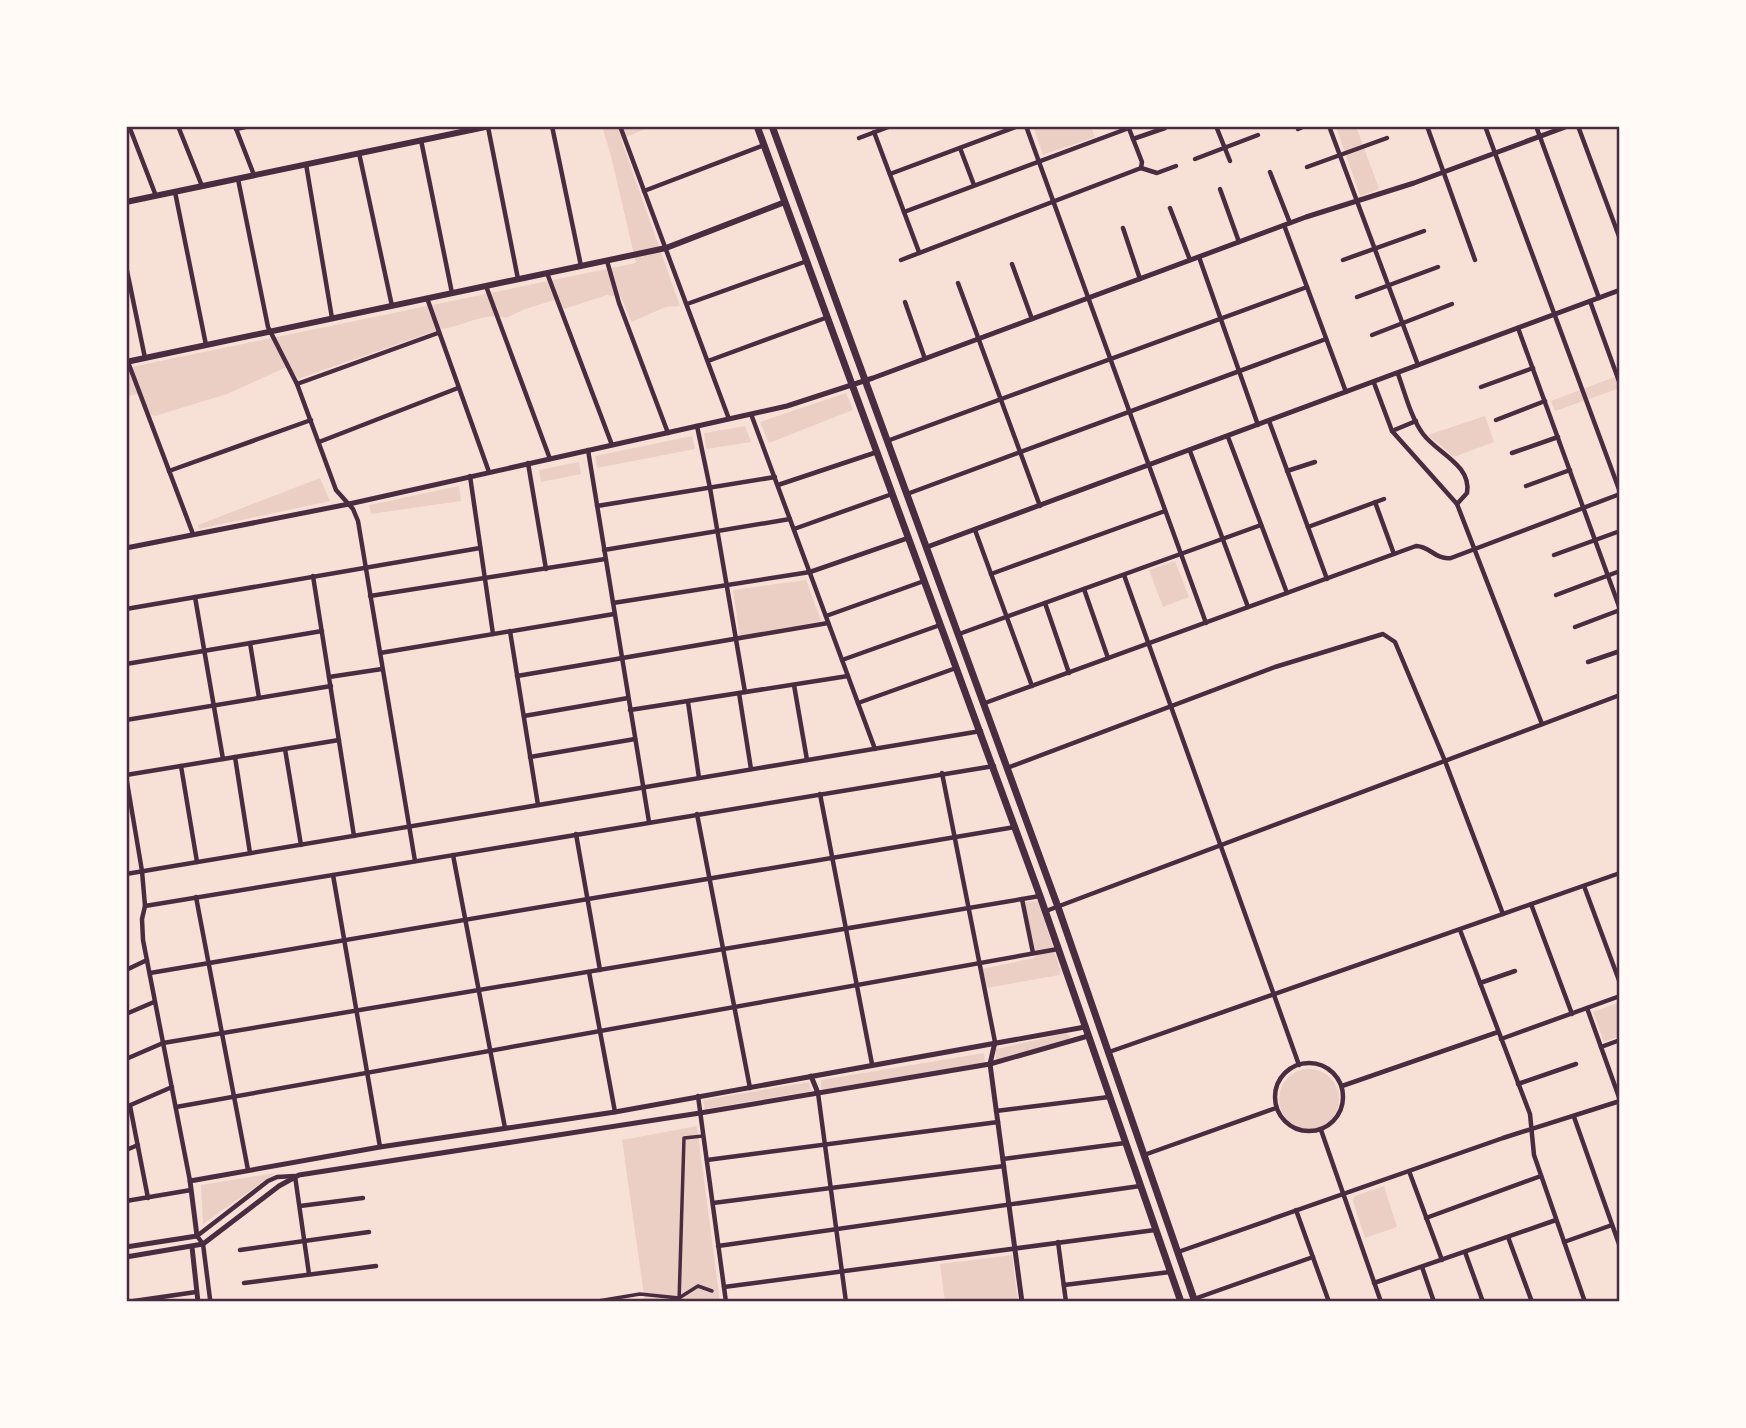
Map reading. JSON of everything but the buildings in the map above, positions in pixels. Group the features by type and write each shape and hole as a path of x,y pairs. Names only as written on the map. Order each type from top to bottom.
{"main road":[{"path":"126,202 489,126"},
{"path":"757,126 1041,896 1181,1302"},
{"path":"772,126 985,704 1195,1300"},
{"path":"127,361 666,248 785,202 802,207"},
{"path":"1085,1027 1103,1038"}],"street":[{"path":"129,126 156,196"},
{"path":"178,126 202,186"},
{"path":"250,126 235,128 254,175"},
{"path":"489,126 518,279"},
{"path":"552,126 581,266"},
{"path":"621,126 729,419"},
{"path":"859,138 891,126"},
{"path":"890,174 1018,126"},
{"path":"1026,126 1206,623"},
{"path":"1216,126 1230,162"},
{"path":"1298,129 1305,126"},
{"path":"1329,126 1418,366"},
{"path":"1427,126 1475,260"},
{"path":"985,704 1418,545 1437,557 1447,559 1620,493 1485,126"},
{"path":"1536,126 1599,298"},
{"path":"126,548 349,503 787,406 925,359 1287,224 1443,172 1568,126"},
{"path":"1578,126 1620,239"},
{"path":"904,212 1129,127 1142,168"},
{"path":"1133,139 1165,128"},
{"path":"874,132 919,253"},
{"path":"1195,159 1258,135"},
{"path":"1307,167 1387,138"},
{"path":"421,140 452,293"},
{"path":"645,191 764,145"},
{"path":"960,148 974,186"},
{"path":"359,153 392,306"},
{"path":"306,164 332,318"},
{"path":"901,260 1142,168 1157,173 1176,166"},
{"path":"1270,172 1307,287 1346,393"},
{"path":"238,179 265,318 297,384 336,489 349,503 358,522 415,861"},
{"path":"1220,189 1239,242"},
{"path":"175,192 206,345"},
{"path":"1170,208 1191,260"},
{"path":"1122,228 1140,279"},
{"path":"1343,260 1424,230"},
{"path":"1199,257 1258,425"},
{"path":"607,261 619,303 668,433"},
{"path":"687,304 807,261"},
{"path":"1013,264 1032,319"},
{"path":"126,266 145,358"},
{"path":"1357,298 1438,267"},
{"path":"547,273 564,325 612,445"},
{"path":"958,283 1040,506"},
{"path":"486,286 550,458"},
{"path":"887,441 1307,287"},
{"path":"927,547 1620,290"},
{"path":"427,298 489,472"},
{"path":"1590,301 1620,384"},
{"path":"905,302 925,359"},
{"path":"1372,335 1452,304"},
{"path":"708,361 828,317"},
{"path":"1518,328 1620,609 1575,627"},
{"path":"297,384 438,333"},
{"path":"907,494 1326,339"},
{"path":"127,361 193,534"},
{"path":"1481,387 1532,368"},
{"path":"1398,374 1422,433 1461,471 1468,490 1457,504"},
{"path":"1374,383 1392,431 1457,504 1542,724"},
{"path":"318,442 458,388"},
{"path":"1496,420 1545,401"},
{"path":"751,414 875,749"},
{"path":"169,471 310,420"},
{"path":"1269,421 1327,579"},
{"path":"1392,431 1416,421"},
{"path":"697,426 736,638 751,769"},
{"path":"1228,436 1287,593"},
{"path":"1512,453 1558,437"},
{"path":"587,450 649,822"},
{"path":"778,485 878,451"},
{"path":"1189,451 1248,607"},
{"path":"1287,471 1315,461"},
{"path":"528,463 546,569"},
{"path":"1526,486 1570,470"},
{"path":"470,476 493,634"},
{"path":"597,506 775,477"},
{"path":"794,529 894,493"},
{"path":"1308,527 1384,499"},
{"path":"1375,502 1394,554"},
{"path":"991,574 1165,511"},
{"path":"604,550 790,519"},
{"path":"959,634 1261,525"},
{"path":"975,530 1032,686"},
{"path":"1553,555 1620,531"},
{"path":"613,603 810,572 909,538"},
{"path":"126,608 480,548"},
{"path":"370,596 606,559"},
{"path":"1556,594 1620,571"},
{"path":"1124,575 1299,1065"},
{"path":"313,576 354,836"},
{"path":"826,616 925,580"},
{"path":"1084,589 1108,658"},
{"path":"195,597 223,759"},
{"path":"1045,603 1069,673"},
{"path":"380,653 614,614"},
{"path":"517,676 828,623"},
{"path":"842,660 942,624"},
{"path":"126,664 322,631"},
{"path":"510,631 538,805"},
{"path":"1007,768 1275,667 1383,634 1395,642 1445,761 1503,914"},
{"path":"250,643 259,698"},
{"path":"1588,662 1620,651"},
{"path":"329,677 382,668"},
{"path":"858,703 958,668"},
{"path":"630,710 848,677"},
{"path":"794,685 807,760"},
{"path":"126,720 331,687"},
{"path":"1046,911 1620,695"},
{"path":"524,716 628,698"},
{"path":"688,702 699,778"},
{"path":"126,874 981,731"},
{"path":"530,757 635,739"},
{"path":"210,1299 203,1244 197,1236 190,1181 141,926 145,906 142,871 126,776 339,740"},
{"path":"285,748 301,845"},
{"path":"235,757 250,853"},
{"path":"181,766 197,862"},
{"path":"145,906 994,766"},
{"path":"942,774 995,1042 990,1064 1022,1302"},
{"path":"820,794 872,1064"},
{"path":"697,814 750,1088"},
{"path":"150,973 1015,827"},
{"path":"576,834 600,970"},
{"path":"453,855 505,1128"},
{"path":"1108,1053 1620,873"},
{"path":"333,875 380,1147"},
{"path":"1584,886 1620,984"},
{"path":"126,1059 163,1043 1041,896"},
{"path":"196,897 248,1170"},
{"path":"1022,899 1033,953"},
{"path":"1531,904 1572,1014"},
{"path":"1460,930 1530,1114 1533,1150 1585,1302"},
{"path":"176,1107 1058,948"},
{"path":"126,971 147,960"},
{"path":"1480,983 1515,971"},
{"path":"589,972 615,1112"},
{"path":"1501,1039 1620,996"},
{"path":"126,1014 155,1002"},
{"path":"1178,1252 1620,1100 1587,1008"},
{"path":"190,1181 380,1147 615,1112 1085,1027"},
{"path":"1342,1086 1498,1032"},
{"path":"198,1302 192,1247 197,1236 268,1181 277,1177 700,1113 990,1064 1088,1037"},
{"path":"1601,1047 1620,1040"},
{"path":"1309,1063 1325,1066 1337,1076 1342,1086 1342,1109 1336,1120 1321,1130 1310,1132 1294,1128 1285,1122 1276,1108 1275,1097 1279,1082 1285,1073 1299,1065 1309,1063"},
{"path":"1518,1084 1576,1064"},
{"path":"811,1076 818,1093 846,1302"},
{"path":"148,1198 128,1107 172,1087"},
{"path":"698,1096 726,1302"},
{"path":"996,1111 1109,1097"},
{"path":"1144,1155 1276,1108"},
{"path":"1574,1117 1620,1247"},
{"path":"707,1160 998,1122"},
{"path":"1321,1130 1381,1302"},
{"path":"679,1300 684,1138 703,1136"},
{"path":"713,1203 831,1188 1125,1143"},
{"path":"126,1150 138,1145"},
{"path":"1409,1171 1442,1260"},
{"path":"295,1176 309,1274"},
{"path":"126,1256 203,1244 295,1176"},
{"path":"1426,1218 1541,1176"},
{"path":"718,1245 1140,1186"},
{"path":"126,1201 191,1190"},
{"path":"300,1206 363,1198"},
{"path":"1296,1210 1326,1301"},
{"path":"1374,1283 1556,1220"},
{"path":"1564,1242 1612,1225"},
{"path":"724,1287 1155,1230"},
{"path":"240,1250 369,1232"},
{"path":"126,1247 197,1236"},
{"path":"1508,1237 1532,1302"},
{"path":"1058,1242 1066,1302"},
{"path":"1465,1252 1483,1302"},
{"path":"1195,1300 1313,1257"},
{"path":"244,1283 376,1266"},
{"path":"1422,1267 1434,1302"},
{"path":"1064,1285 1170,1272"},
{"path":"592,1302 640,1294 679,1300 698,1286 712,1291"},
{"path":"127,1302 196,1292"}],"shaded area":[{"path":"602,126 653,126 621,139 680,306 666,307 631,322 621,297 607,295 564,309 558,299 506,318 490,316 441,329 298,379 289,366 227,394 155,416 147,413 140,394 126,396 126,368 636,263"},
{"path":"1033,126 1091,126 1095,137 1043,155"},
{"path":"1336,126 1356,126 1379,189 1360,196"},
{"path":"1620,375 1620,388 1555,411 1551,401"},
{"path":"846,393 853,410 769,443 760,422"},
{"path":"1485,416 1494,442 1454,457 1428,435"},
{"path":"745,426 751,442 706,449 704,433"},
{"path":"692,436 695,449 597,468 595,456"},
{"path":"579,462 581,474 541,482 539,470"},
{"path":"320,478 330,501 199,529 198,525"},
{"path":"459,486 461,501 371,514 369,505"},
{"path":"1175,561 1189,597 1163,607 1149,570"},
{"path":"806,580 821,621 740,637 733,590"},
{"path":"1038,901 1061,972 1059,975 987,988 982,969 1034,958 1036,955 1025,902"},
{"path":"1620,1002 1620,1036 1604,1042 1593,1012"},
{"path":"1066,1033 1070,1036 1069,1040 996,1061 996,1049"},
{"path":"984,1053 985,1064 821,1092 821,1080"},
{"path":"1309,1069 1330,1078 1339,1099 1330,1120 1309,1129 1288,1120 1279,1099 1288,1078"},
{"path":"809,1082 811,1091 705,1109 703,1100"},
{"path":"697,1126 720,1302 645,1302 622,1140"},
{"path":"275,1173 203,1224 201,1185"},
{"path":"1384,1186 1397,1227 1365,1238 1353,1201 1355,1196"},
{"path":"1012,1255 1018,1302 945,1302 940,1264"}]}
